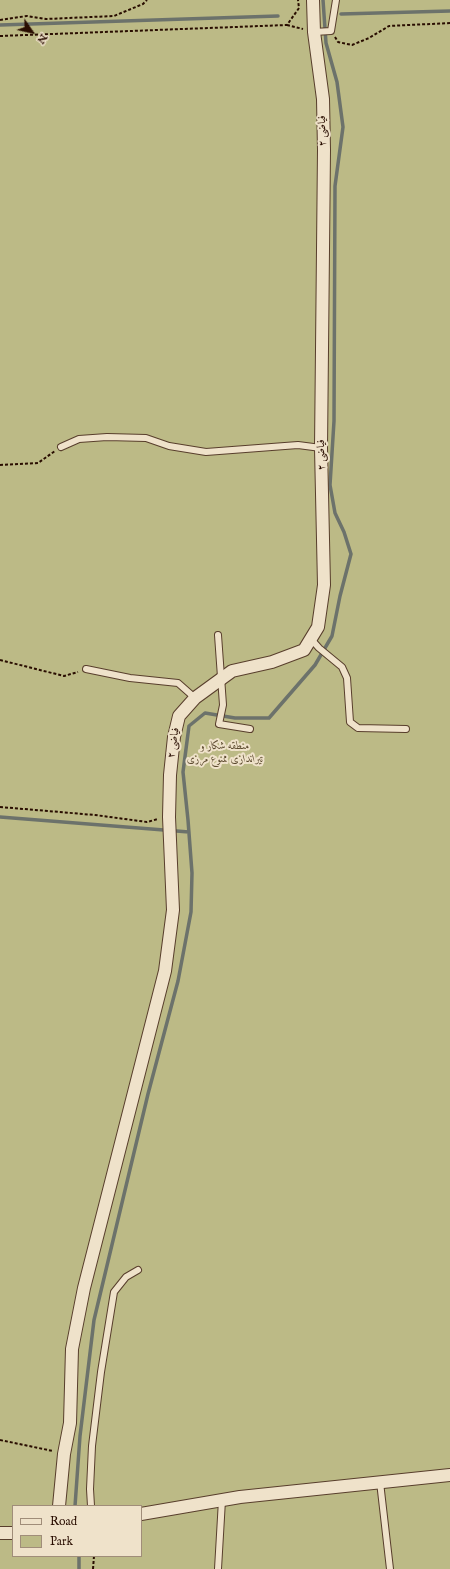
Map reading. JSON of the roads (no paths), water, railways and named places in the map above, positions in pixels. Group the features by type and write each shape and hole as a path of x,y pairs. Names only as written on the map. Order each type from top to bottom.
{"street":[{"name":"فیاضی ۲","path":"59,1505 64,1454 70,1423 72,1349 84,1288 164,971 173,910 170,840 170,775 174,737 179,716 195,698 232,671 272,662 304,650 315,644 318,628 324,585 321,448 324,150 323,99 313,0"},
{"path":"142,1514 222,1500 450,1475"},
{"path":"0,1533 12,1533"}],"lane":[{"path":"317,32 330,31 336,0"},
{"path":"61,447 79,439 106,437 146,438 169,446 206,452 233,448 298,445 321,448"},
{"path":"218,634 223,705 219,724 250,729"},
{"path":"315,644 342,667 347,678 350,722 358,728 406,729"},
{"path":"86,669 130,678 178,683 195,698"},
{"path":"91,1505 90,1489 96,1417 101,1372 114,1292 126,1277 138,1270"},
{"path":"380,1482 390,1569"},
{"path":"218,1569 222,1500"}],"waterway":[{"path":"75,1505 80,1436 94,1320 148,1094 178,981 191,912 192,873 183,772 189,726 205,713 235,718 269,718 315,665 332,636 340,596 351,554 344,532 335,513 330,485 334,421 335,186 343,127 337,82 326,43 323,0"},
{"path":"341,14 450,11"},
{"path":"0,25 278,16"},
{"path":"0,817 189,832"},
{"path":"79,1557 79,1569"}],"park label":[{"name":"منطقه شکار و تیراندازی ممنوع مرزی","path":"225,753"}]}
